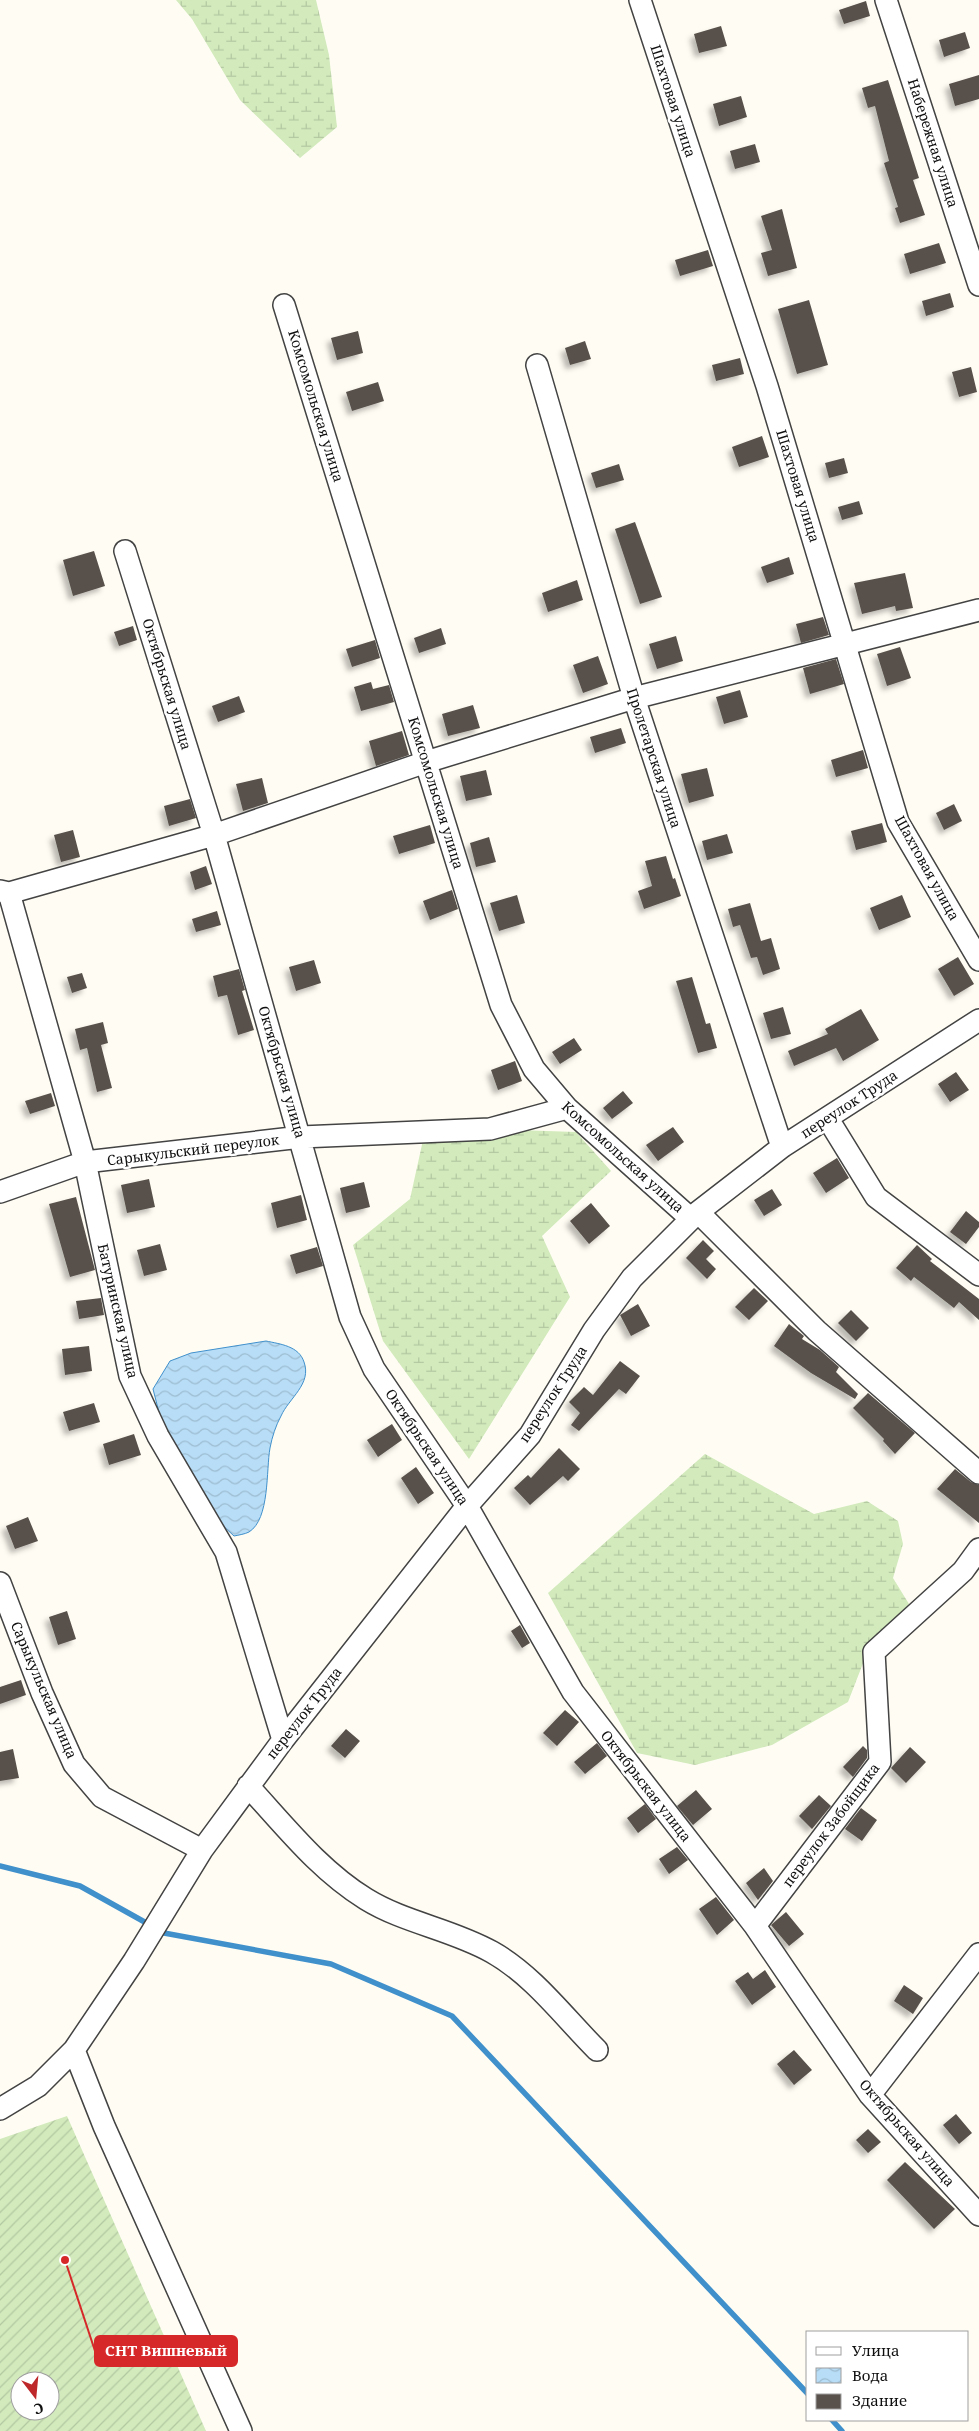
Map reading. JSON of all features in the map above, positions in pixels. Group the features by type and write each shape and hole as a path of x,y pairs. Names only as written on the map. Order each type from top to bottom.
{"street":[{"name":"Шахтовая улица","path":"640,0 767,386 898,822 979,960"},
{"name":"Набережная улица","path":"886,0 979,285"},
{"name":"Комсомольская улица","path":"284,305 501,1005 534,1069 567,1108 694,1215 817,1331 979,1473"},
{"name":"Пролетарская улица","path":"537,365 634,698 782,1147"},
{"name":"Октябрьская улица","path":"125,551 214,835 301,1137 350,1317 374,1368 467,1506 573,1692 755,1926 870,2095 979,2215"},
{"path":"4,892 214,835 426,762 634,698 845,642 979,610"},
{"name":"Батуринская улица","path":"4,892 84,1162 130,1376 158,1436 226,1552 283,1740"},
{"name":"переулок Труда","path":"0,2110 38,2086 74,2050 134,1961 202,1850 248,1786 467,1506 530,1435 594,1330 632,1278 694,1215 782,1147 979,1020"},
{"name":"Сарыкульский переулок","path":"0,1192 84,1162 301,1137 490,1129 567,1108"},
{"path":"828,1119 876,1197 979,1275"},
{"name":"переулок Забойщика","path":"755,1926 880,1762 874,1652 963,1571 979,1549"},
{"name":"Сарыкульская улица","path":"0,1584 42,1693 74,1764 102,1797 202,1850"},
{"path":"248,1786 329,1873 366,1899 407,1920 451,1934 492,1952 531,1982 596,2050"},
{"path":"870,2095 979,1954"},
{"path":"74,2050 104,2126 241,2431"}],"green space":[{"path":"176,0 316,0 329,55 337,127 300,158 240,100 192,19"},
{"path":"517,1130 576,1132 611,1171 542,1236 570,1297 469,1459 383,1341 353,1245 410,1199 423,1140"},
{"path":"705,1454 814,1514 867,1501 898,1521 903,1544 893,1578 909,1604 867,1653 848,1702 772,1745 695,1765 637,1753 548,1593"},
{"path":"67,2116 206,2431 0,2431 0,2139"}],"water":[{"path":"266,1341 277,1343 298,1352 304,1362 305,1377 277,1423 273,1435 266,1493 261,1516 256,1526 249,1532 234,1536 220,1523 163,1428 153,1389 170,1361 191,1353"}],"building":[{"path":"866,1 870,16 844,24 839,10"},
{"path":"721,26 727,46 699,53 694,34"},
{"path":"965,32 970,48 944,57 939,40"},
{"path":"979,75 979,99 955,106 949,84"},
{"path":"888,80 919,178 913,180 925,215 900,223 895,208 898,207 884,163 889,161 875,106 868,108 862,88"},
{"path":"741,96 747,117 719,126 713,104"},
{"path":"755,144 760,162 735,169 730,151"},
{"path":"782,209 797,268 768,276 761,253 772,250 761,216"},
{"path":"939,243 946,263 910,274 904,254"},
{"path":"708,250 713,266 680,276 675,260"},
{"path":"950,293 954,307 926,316 922,301"},
{"path":"809,300 828,365 797,374 778,309"},
{"path":"358,331 363,353 337,360 331,338"},
{"path":"585,341 591,359 570,365 565,348"},
{"path":"740,358 744,374 716,381 712,365"},
{"path":"971,367 977,392 959,397 952,372"},
{"path":"378,382 384,401 352,411 346,392"},
{"path":"762,436 769,457 739,467 732,447"},
{"path":"844,458 848,473 829,478 825,463"},
{"path":"619,464 624,480 596,488 591,473"},
{"path":"859,501 863,514 842,520 838,507"},
{"path":"635,522 662,597 640,604 615,529"},
{"path":"94,551 105,586 73,596 63,560"},
{"path":"789,557 794,574 767,583 761,567"},
{"path":"905,573 913,608 896,611 895,606 862,614 854,583"},
{"path":"577,580 583,600 548,612 542,593"},
{"path":"823,617 829,635 801,643 796,624"},
{"path":"133,626 137,640 119,646 114,632"},
{"path":"441,628 446,644 419,653 414,638"},
{"path":"676,636 683,661 657,669 649,644"},
{"path":"375,640 380,658 352,667 346,649"},
{"path":"900,647 911,678 887,686 877,654"},
{"path":"598,656 608,684 583,693 573,665"},
{"path":"836,659 844,684 810,694 803,668"},
{"path":"371,682 373,689 389,685 394,702 361,711 354,687"},
{"path":"740,690 748,717 724,724 716,697"},
{"path":"239,696 245,712 218,722 212,706"},
{"path":"473,705 480,728 448,736 442,714"},
{"path":"621,728 626,743 595,753 590,737"},
{"path":"402,731 409,755 376,766 369,741"},
{"path":"863,750 868,768 836,777 831,760"},
{"path":"707,768 714,796 689,803 681,774"},
{"path":"486,770 492,795 466,801 460,776"},
{"path":"262,778 268,803 243,811 236,784"},
{"path":"190,799 196,818 169,826 164,806"},
{"path":"954,804 962,821 944,830 936,813"},
{"path":"882,823 887,842 856,850 851,831"},
{"path":"430,825 435,843 399,854 393,836"},
{"path":"73,830 80,857 61,862 54,835"},
{"path":"727,834 733,853 707,860 702,841"},
{"path":"489,837 496,862 476,867 470,843"},
{"path":"666,856 673,879 675,878 681,896 644,909 638,891 652,886 645,861"},
{"path":"206,866 212,884 195,890 190,872"},
{"path":"452,890 458,909 430,920 423,901"},
{"path":"517,895 525,923 499,931 490,903"},
{"path":"902,895 911,917 879,930 870,908"},
{"path":"750,903 761,941 771,938 780,969 763,975 757,957 751,958 740,925 733,927 728,909"},
{"path":"217,911 221,925 196,932 192,919"},
{"path":"958,957 974,984 954,996 938,969"},
{"path":"314,960 321,983 296,991 289,967"},
{"path":"239,969 245,990 242,991 254,1030 238,1035 227,995 218,997 213,976"},
{"path":"82,973 87,988 72,993 67,977"},
{"path":"692,977 706,1024 710,1023 717,1048 698,1053 676,981"},
{"path":"783,1007 791,1034 771,1039 763,1013"},
{"path":"861,1009 879,1040 843,1061 836,1048 794,1066 788,1051 828,1034 825,1029"},
{"path":"103,1022 108,1043 101,1045 112,1088 97,1092 87,1048 80,1050 75,1029"},
{"path":"574,1038 582,1050 560,1064 552,1052"},
{"path":"515,1061 522,1081 498,1090 491,1070"},
{"path":"956,1072 969,1090 950,1102 938,1084"},
{"path":"623,1091 633,1103 612,1119 603,1108"},
{"path":"51,1093 55,1106 30,1114 25,1101"},
{"path":"673,1127 684,1142 658,1161 646,1145"},
{"path":"837,1158 849,1178 826,1193 813,1173"},
{"path":"149,1179 155,1207 127,1213 121,1185"},
{"path":"364,1182 370,1207 346,1213 340,1188"},
{"path":"772,1189 782,1205 764,1216 754,1200"},
{"path":"301,1195 307,1220 277,1228 271,1203"},
{"path":"76,1197 95,1270 70,1277 49,1204"},
{"path":"591,1203 610,1226 589,1244 570,1221"},
{"path":"966,1211 979,1222 979,1227 966,1244 950,1232"},
{"path":"703,1240 714,1251 706,1259 716,1269 707,1279 686,1258"},
{"path":"160,1244 167,1270 144,1276 137,1250"},
{"path":"917,1245 932,1259 930,1261 979,1299 979,1320 959,1302 954,1308 914,1277 911,1281 896,1268"},
{"path":"317,1247 323,1266 296,1274 290,1255"},
{"path":"754,1288 768,1301 749,1320 735,1307"},
{"path":"101,1298 104,1315 79,1319 76,1301"},
{"path":"638,1304 650,1326 631,1336 620,1315"},
{"path":"851,1310 869,1328 856,1341 838,1323"},
{"path":"789,1324 804,1336 802,1339 820,1350 839,1367 836,1372 858,1394 855,1399 811,1373 774,1346"},
{"path":"89,1346 92,1371 65,1375 62,1349"},
{"path":"620,1361 640,1376 626,1394 619,1389 579,1431 571,1425 580,1413 569,1402 584,1387 593,1395"},
{"path":"868,1393 915,1433 895,1454 883,1441 884,1439 853,1408"},
{"path":"94,1403 100,1422 69,1431 63,1412"},
{"path":"392,1424 402,1440 378,1457 367,1440"},
{"path":"134,1434 141,1455 109,1465 103,1444"},
{"path":"559,1448 580,1469 568,1481 563,1476 530,1505 514,1488 528,1475 531,1478"},
{"path":"416,1467 434,1493 418,1504 401,1478"},
{"path":"955,1469 971,1482 979,1485 979,1523 937,1489"},
{"path":"28,1517 38,1541 15,1549 6,1526"},
{"path":"67,1611 76,1639 58,1645 49,1617"},
{"path":"520,1625 530,1643 522,1648 511,1631"},
{"path":"21,1680 26,1695 0,1704 0,1687"},
{"path":"565,1710 579,1722 557,1746 543,1733"},
{"path":"346,1729 360,1741 345,1758 331,1746"},
{"path":"597,1743 607,1756 585,1774 574,1762"},
{"path":"863,1746 867,1750 867,1758 853,1777 843,1767"},
{"path":"910,1747 926,1762 906,1783 891,1768"},
{"path":"13,1749 19,1778 0,1781 0,1752"},
{"path":"696,1790 712,1809 693,1825 677,1806"},
{"path":"819,1795 831,1806 812,1829 799,1816"},
{"path":"645,1804 656,1819 638,1833 627,1818"},
{"path":"861,1808 877,1820 862,1841 845,1829"},
{"path":"677,1847 688,1860 669,1874 659,1859"},
{"path":"764,1868 773,1881 758,1900 746,1883"},
{"path":"716,1897 734,1920 717,1935 699,1909"},
{"path":"786,1912 804,1934 789,1946 771,1925"},
{"path":"765,1970 776,1987 752,2005 735,1981 748,1972 753,1979"},
{"path":"904,1985 923,1998 913,2014 894,2001"},
{"path":"794,2050 812,2070 794,2085 777,2064"},
{"path":"956,2114 972,2133 959,2144 943,2125"},
{"path":"868,2129 881,2142 868,2153 856,2140"},
{"path":"905,2162 955,2209 934,2229 887,2180"}],"waterway":[{"path":"0,1866 80,1886 150,1925"},
{"path":"158,1930 164,1933 331,1964 452,2016 806,2392"},
{"path":"833,2421 842,2431"}],"place":[{"name":"СНТ Вишневый","path":"65,2260"}]}
